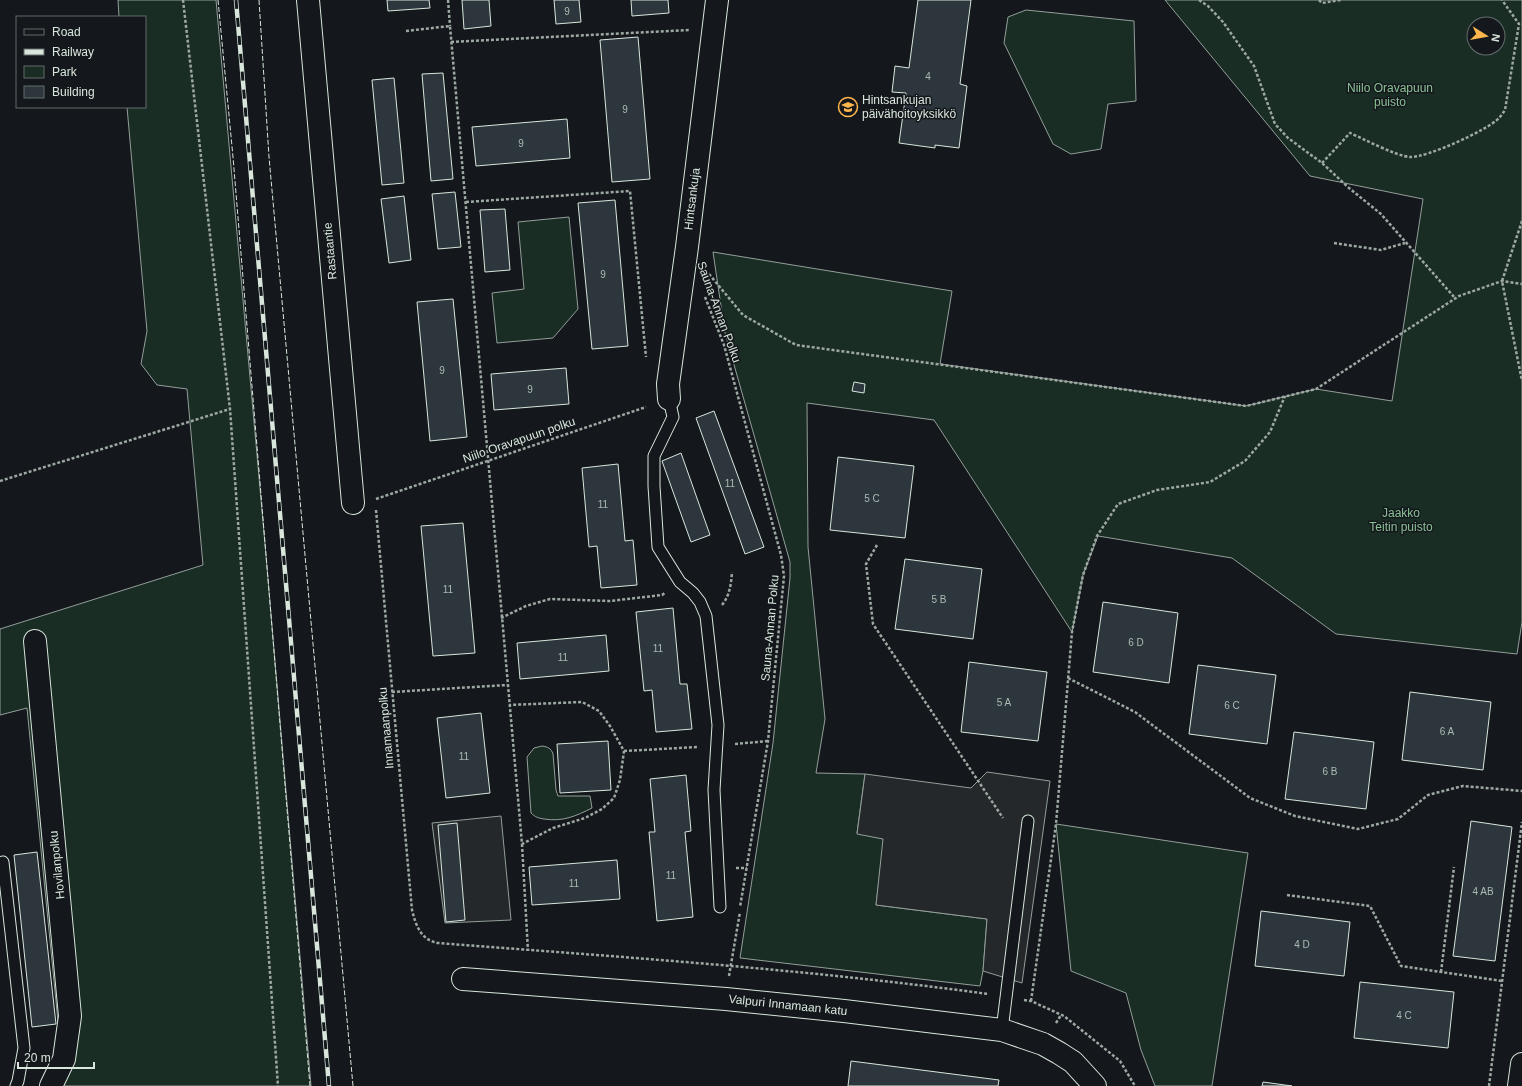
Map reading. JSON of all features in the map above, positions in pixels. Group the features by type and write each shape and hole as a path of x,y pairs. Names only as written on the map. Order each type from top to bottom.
{"street":[{"name":"Rastaantie","path":"308,0 353,503"},
{"name":"Hintsankuja","path":"669,399 668,384 687,247 717,0"},
{"name":"Hovilanpolku","path":"35,641 70,1016 64,1059 51,1086"},
{"name":"Valpuri Innamaan katu","path":"463,979 726,999 837,1010 1002,1030 1043,1044 1059,1053 1073,1062 1096,1086"},
{"path":"1519,1086 1522,1064"}],"lane":[{"path":"669,399 674,417 654,456 654,486 658,547 680,582 693,593 700,602 706,616 718,725 714,790 720,907"},
{"path":"1002,1030 1028,821"},
{"path":"4,862 24,1048 16,1086"}],"path":[{"path":"183,0 230,408 278,1086"},
{"path":"448,0 522,844 528,951"},
{"path":"1199,0 1208,6 1223,22 1254,66 1276,124 1288,138 1322,163 1349,188 1381,214 1455,298"},
{"path":"1319,0 1322,3 1341,0"},
{"path":"1322,163 1350,133 1399,154 1410,157 1422,156 1466,139 1499,118 1504,110 1519,24 1502,0"},
{"path":"406,31 450,26"},
{"path":"451,42 713,29"},
{"path":"466,202 630,191 646,360"},
{"path":"1522,221 1502,281 1522,381"},
{"path":"1334,243 1381,250 1405,243"},
{"path":"687,247 743,315 796,345 1246,406 1316,389 1455,298 1502,281 1522,284"},
{"name":"Sauna-Annan Polku","path":"705,296 724,345 781,555 784,576 768,741 726,999"},
{"path":"1031,1001 1056,824 1072,632 1083,575 1097,536 1118,504 1157,490 1210,482 1245,461 1270,432 1284,396"},
{"name":"Niilo Oravapuun polku","path":"375,499 669,399"},
{"path":"0,481 230,408"},
{"name":"Innamaanpolku","path":"376,507 412,910 415,924 421,934 431,942 438,943"},
{"path":"877,545 866,564 873,624 1003,818"},
{"path":"706,616 716,612 726,600 731,587 732,572"},
{"path":"501,618 526,606 550,599 610,601 662,595 680,582"},
{"path":"1068,678 1135,712 1250,798 1295,816 1358,829 1398,819 1428,795 1463,786 1522,791"},
{"path":"392,692 507,684"},
{"path":"509,705 582,702 599,711 610,726 624,751 620,780 614,798 602,809 585,818 553,828 522,844"},
{"path":"1489,1086 1522,822"},
{"path":"1441,972 1454,867"},
{"path":"1288,894 1370,906 1401,966 1502,981"}],"green space":[{"path":"118,0 216,0 266,555 311,1086 61,1086 60,1042 27,708 0,715 0,629 203,565 187,389 157,385 141,364 147,331 127,108 146,108 146,16 119,16"},
{"name":"Jaakko Teitin puisto","path":"1165,0 1522,0 1522,622 1517,654 1336,634 1232,558 1098,536 1083,575 1072,632 934,420 807,403 808,547 825,719 816,773 865,774 857,833 884,839 876,905 987,919 983,971 980,986 740,958 773,743 790,578 790,562 725,333 713,252 952,291 940,364 1246,406 1316,389 1392,401 1423,199 1310,176"},
{"path":"1026,10 1134,21 1136,101 1108,104 1101,149 1071,154 1053,144 1004,43 1008,17"},
{"path":"569,217 578,309 553,338 497,343 492,293 524,289 518,222"},
{"path":"542,746 549,748 553,754 556,790 558,796 590,796 592,808 575,816 557,820 540,818 531,813 527,757 534,748"},
{"path":"1056,824 1248,853 1212,1086 1155,1086 1141,1050 1126,993 1071,971"}],"shaded area":[{"path":"987,772 1050,781 1022,983 983,971 987,919 876,905 883,839 857,834 865,774 971,788"},
{"path":"501,816 511,920 445,923 432,823"}],"building":[{"path":"387,0 429,0 430,8 388,11"},
{"path":"462,0 489,0 491,26 464,29"},
{"path":"554,0 579,0 581,22 556,24"},
{"path":"631,0 668,0 669,13 632,16"},
{"path":"918,0 971,0 960,84 967,86 959,148 935,145 935,148 899,143 906,93 892,92 895,66 909,68"},
{"path":"638,37 650,179 612,182 600,40"},
{"path":"443,73 453,179 431,181 422,74"},
{"path":"394,78 404,183 382,185 372,80"},
{"path":"567,119 570,158 476,166 472,127"},
{"path":"455,192 461,247 438,249 432,194"},
{"path":"404,196 411,260 389,263 381,199"},
{"path":"615,200 628,346 592,349 578,203"},
{"path":"505,209 510,270 485,272 480,210"},
{"path":"453,299 467,437 430,441 417,302"},
{"path":"566,368 569,404 494,410 491,374"},
{"path":"854,382 865,384 864,393 852,391"},
{"path":"714,411 764,547 745,554 696,418"},
{"path":"681,453 710,535 691,542 662,461"},
{"path":"838,457 914,466 905,538 830,530"},
{"path":"618,464 625,541 633,540 637,585 601,588 597,546 589,547 582,468"},
{"path":"463,523 475,653 433,656 421,526"},
{"path":"905,559 982,569 973,639 895,629"},
{"path":"1103,602 1178,613 1169,683 1093,672"},
{"path":"673,608 680,684 687,684 692,729 656,732 652,690 644,691 636,612"},
{"path":"606,635 609,671 520,679 517,643"},
{"path":"969,662 1047,672 1038,741 961,732"},
{"path":"1198,665 1276,675 1267,744 1189,734"},
{"path":"1410,692 1491,702 1483,770 1402,760"},
{"path":"481,713 490,793 446,798 437,718"},
{"path":"1294,732 1374,742 1366,809 1285,799"},
{"path":"608,741 611,790 560,793 557,744"},
{"path":"686,775 691,831 685,832 693,917 657,921 649,832 655,832 650,779"},
{"path":"1471,821 1512,827 1495,961 1453,956"},
{"path":"457,823 465,920 446,922 438,825"},
{"path":"37,852 56,1024 32,1027 14,855"},
{"path":"617,860 620,899 532,905 529,867"},
{"path":"1261,911 1350,922 1344,976 1255,966"},
{"path":"1360,982 1454,992 1448,1048 1354,1038"},
{"path":"851,1061 999,1080 998,1086 848,1086"},
{"path":"1263,1082 1292,1086 1262,1086"}],"railway":[{"path":"236,0 329,1086"}],"fence":[{"path":"218,0 233,157 310,1086"},
{"path":"259,0 269,157 353,1086"}],"place":[{"name":"Hintsankujan päivähoitoyksikkö","path":"848,107"}],"park label":[{"name":"Niilo Oravapuun puisto","path":"1390,95"}]}
